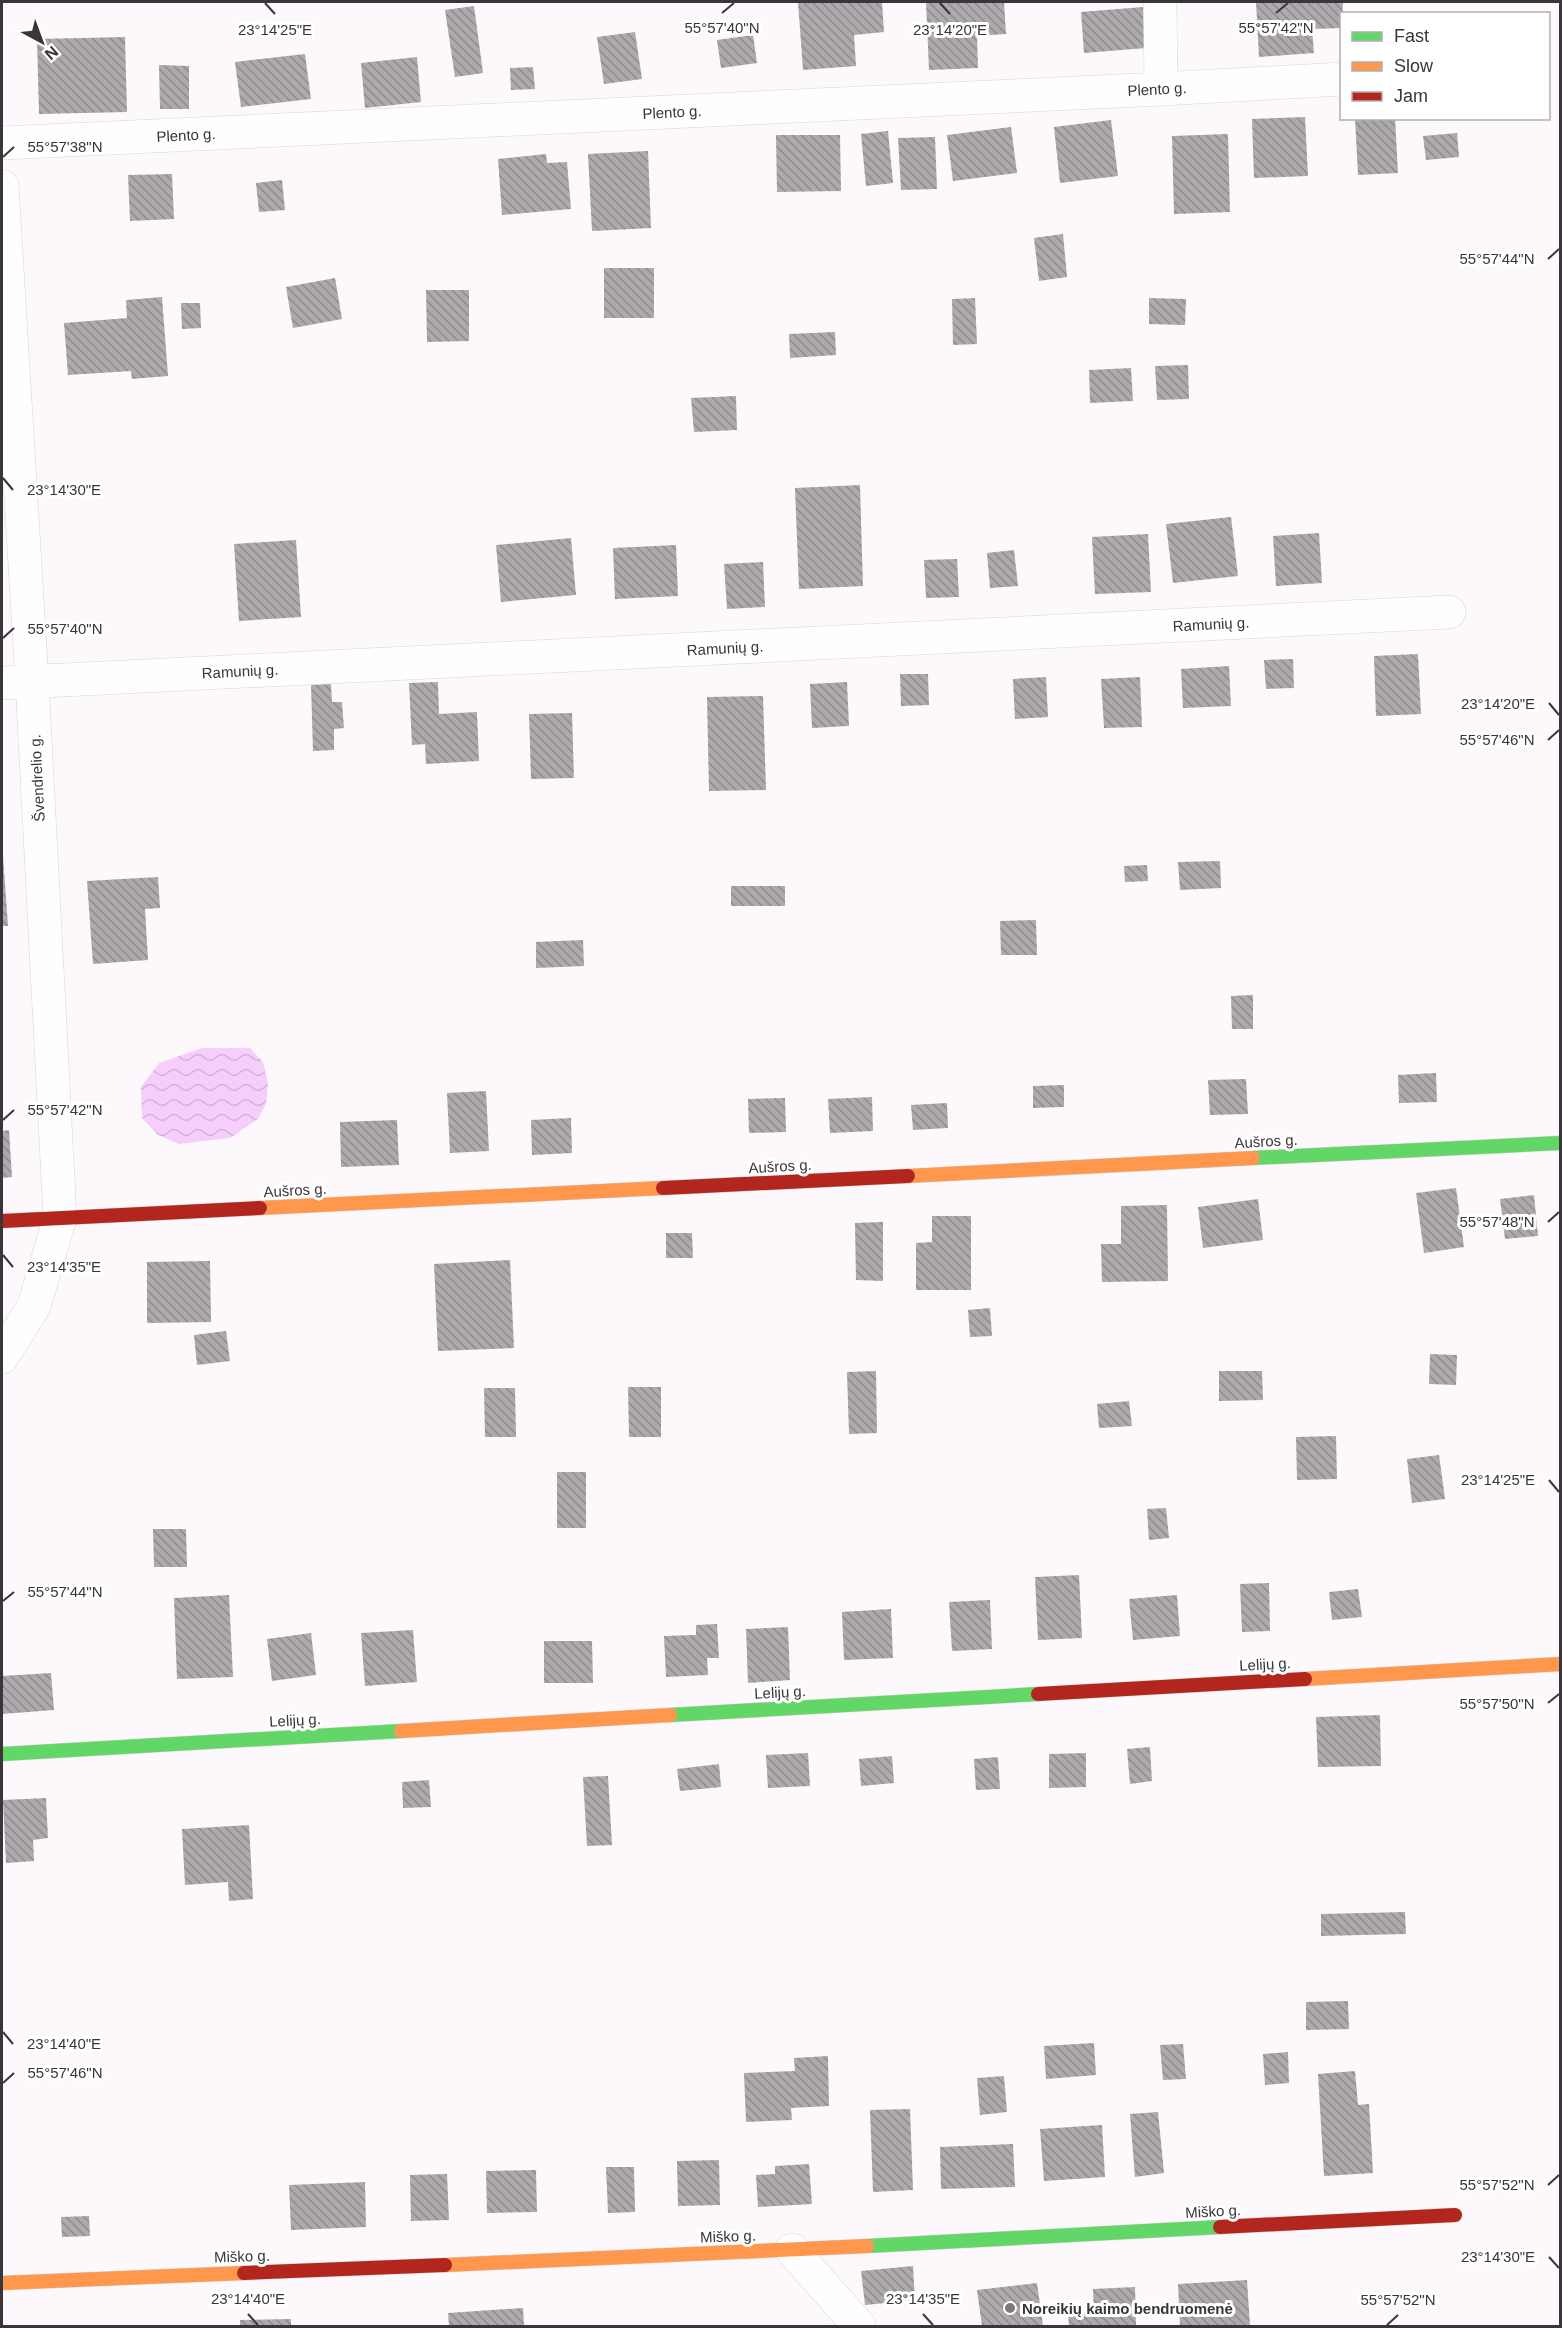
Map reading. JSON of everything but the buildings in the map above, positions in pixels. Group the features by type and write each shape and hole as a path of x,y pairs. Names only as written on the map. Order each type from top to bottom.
{"street":[{"path":"1160,2 1161,89"},
{"name":"Plento g.","path":"2,143 1340,79"},
{"name":"Švendrelio g.","path":"2,186 17,682 60,1218 34,1306 2,1357"},
{"name":"Ramunių g.","path":"17,682 1449,612"},
{"name":"Aušros g.","path":"2,1221 1560,1143"},
{"name":"Lelijų g.","path":"2,1754 1560,1664"},
{"name":"Miško g.","path":"2,2283 792,2250 1455,2215"},
{"path":"792,2250 859,2326"}],"water":[{"path":"202,1048 250,1048 263,1062 268,1083 266,1104 258,1119 230,1138 179,1144 158,1135 142,1118 141,1087 159,1063"}],"traffic: fast":[{"path":"1253,1158 1560,1143"},
{"path":"670,1715 1038,1694"},
{"path":"2,1754 401,1731"},
{"path":"867,2246 1220,2227"}],"traffic: slow":[{"path":"908,1176 1253,1158"},
{"path":"260,1208 663,1188"},
{"path":"1305,1679 1560,1664"},
{"path":"401,1731 670,1715"},
{"path":"445,2265 867,2246"},
{"path":"2,2283 244,2273"}],"traffic: jam":[{"path":"663,1188 908,1176"},
{"path":"2,1221 260,1208"},
{"path":"1038,1694 1305,1679"},
{"path":"1220,2227 1455,2215"},
{"path":"244,2273 445,2265"}],"place":[{"name":"Noreikių kaimo bendruomenė","path":"1010,2308"}]}
